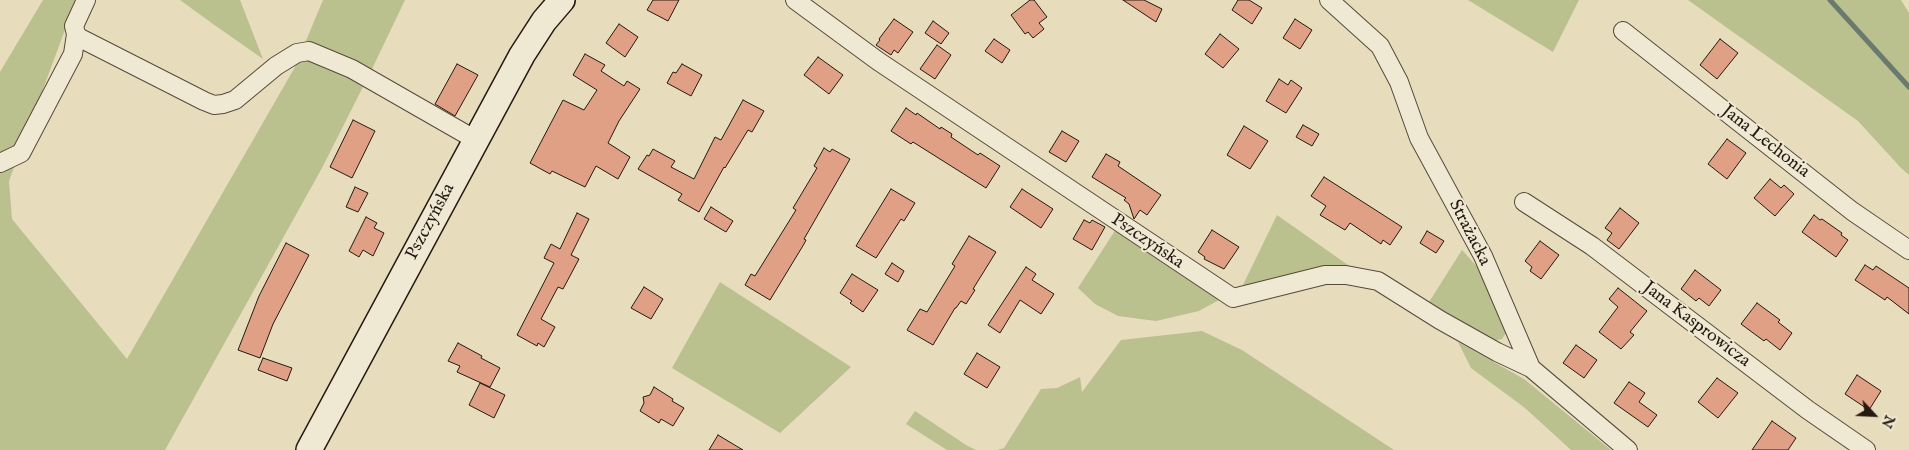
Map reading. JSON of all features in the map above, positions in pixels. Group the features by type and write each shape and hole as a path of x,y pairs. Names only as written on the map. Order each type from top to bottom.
{"street":[{"path":"0,163 22,153 73,54 76,34 74,26 86,0"},
{"name":"Pszczyńska","path":"309,450 522,55 544,21 562,0"},
{"name":"Pszczyńska","path":"795,0 878,61 1233,298 1325,275 1346,275 1378,281 1440,320 1497,352 1531,368"},
{"name":"Strażacka","path":"1329,0 1380,46 1399,82 1418,138 1483,256 1531,368 1628,450"},
{"name":"Jana Lechonia","path":"1623,31 1852,210 1909,250"},
{"path":"76,34 85,41 204,101 214,104 223,104 235,100 276,66 297,53 309,51 352,69 476,140"},
{"name":"Jana Kasprowicza","path":"1524,202 1592,246 1808,410 1866,450"}],"green space":[{"path":"43,0 76,0 9,181 12,219 127,359 295,67 323,0 405,0 322,168 165,450 0,450 0,72"},
{"path":"180,0 240,0 263,59 213,24"},
{"path":"1468,0 1579,0 1553,52"},
{"path":"1688,0 1901,0 1909,13 1909,175 1858,121"},
{"path":"1277,215 1355,270 1240,291"},
{"path":"1116,229 1221,299 1199,311 1156,321 1118,316 1095,304 1078,288"},
{"path":"1462,250 1480,270 1506,333 1502,339 1492,341 1431,309 1395,280 1429,302"},
{"path":"720,282 851,367 780,433 672,368"},
{"path":"1202,331 1242,350 1394,450 997,450 1004,448 1041,389 1057,388 1080,377 1082,392 1121,340"},
{"path":"1458,342 1524,379 1611,450 1571,450 1525,408 1471,368"},
{"path":"915,411 976,450 947,450 906,424"}],"building":[{"path":"653,0 679,0 668,21 647,10"},
{"path":"1030,0 1034,0 1047,17 1039,23 1044,29 1033,38 1028,32 1025,34 1011,15"},
{"path":"1123,0 1144,0 1162,9 1156,22"},
{"path":"1238,0 1249,0 1262,8 1252,24 1232,10"},
{"path":"894,19 913,32 898,53 894,50 891,55 876,45"},
{"path":"1295,19 1312,30 1300,49 1283,38"},
{"path":"933,21 949,33 941,44 925,33"},
{"path":"619,24 638,37 625,57 606,43"},
{"path":"1220,34 1239,49 1223,68 1205,54"},
{"path":"994,39 1010,50 1002,63 985,51"},
{"path":"1720,39 1738,53 1717,79 1700,65"},
{"path":"937,45 951,55 935,79 920,69"},
{"path":"585,54 605,65 601,71 624,86 627,81 640,89 619,121 608,143 630,157 618,179 596,166 585,187 552,171 550,174 530,163 563,100 584,110 597,90 573,75"},
{"path":"818,57 843,75 829,94 804,75"},
{"path":"457,64 478,75 455,116 435,104"},
{"path":"682,64 702,75 691,96 667,83 673,72 676,73"},
{"path":"1279,79 1288,85 1291,80 1302,88 1286,113 1266,101"},
{"path":"743,100 764,111 752,132 748,130 724,167 699,212 678,200 682,194 638,169 653,149 675,161 671,167 694,179 715,137 721,140"},
{"path":"906,108 916,115 917,113 940,129 941,127 952,134 951,137 978,155 980,153 1000,166 986,188 913,142 911,144 891,131"},
{"path":"353,120 375,131 352,178 330,167"},
{"path":"1303,125 1319,134 1312,146 1296,137"},
{"path":"1244,126 1268,141 1250,169 1227,155"},
{"path":"1062,131 1079,141 1066,162 1049,152"},
{"path":"1727,139 1746,153 1727,179 1708,164"},
{"path":"824,148 830,152 832,149 850,159 804,239 806,240 804,244 770,300 745,285 751,274 755,276 796,210 793,208 817,168 814,166"},
{"path":"1106,154 1120,162 1118,166 1161,195 1147,215 1140,210 1134,219 1129,204 1124,200 1126,198 1092,177"},
{"path":"1324,177 1402,227 1390,245 1383,240 1381,244 1350,223 1345,230 1320,215 1326,206 1311,196"},
{"path":"1770,179 1781,188 1784,185 1794,194 1775,216 1754,198"},
{"path":"355,187 368,193 358,212 346,207"},
{"path":"891,189 915,203 904,221 901,219 876,258 856,246"},
{"path":"1022,189 1053,209 1041,228 1010,207"},
{"path":"711,207 733,221 726,232 704,219"},
{"path":"1620,208 1639,223 1619,249 1607,240 1612,233 1605,228"},
{"path":"577,213 589,219 571,255 579,259 563,289 558,287 541,319 555,327 544,347 538,343 537,346 517,335 554,263 544,258 551,244 560,249"},
{"path":"1814,215 1842,233 1841,235 1848,240 1836,257 1802,232"},
{"path":"366,217 377,223 374,228 384,233 373,256 363,250 359,257 349,251"},
{"path":"1084,220 1090,223 1092,220 1105,227 1092,250 1073,239"},
{"path":"1212,230 1239,247 1224,269 1204,259 1205,257 1198,252"},
{"path":"1427,231 1444,241 1436,253 1420,243"},
{"path":"969,236 996,252 966,304 961,301 955,308 933,345 907,330 920,309 927,312 955,266 952,264"},
{"path":"1540,241 1559,255 1541,279 1530,271 1532,267 1525,261"},
{"path":"286,243 309,255 273,324 260,358 238,350 259,296"},
{"path":"892,263 904,271 898,282 885,274"},
{"path":"1865,265 1873,270 1876,266 1909,288 1909,314 1887,297 1885,300 1855,280"},
{"path":"1026,267 1036,274 1032,280 1054,294 1041,314 1020,300 1000,333 988,325"},
{"path":"1695,270 1721,290 1709,306 1699,298 1696,301 1681,289"},
{"path":"852,274 878,290 863,312 840,293"},
{"path":"644,287 663,299 651,319 631,308"},
{"path":"1618,288 1647,311 1630,332 1634,335 1621,349 1599,332 1618,307 1609,299"},
{"path":"1757,303 1780,320 1778,322 1792,333 1780,350 1741,324"},
{"path":"458,343 500,368 490,387 457,372 460,366 448,361"},
{"path":"1576,345 1597,360 1584,378 1563,363"},
{"path":"977,353 1000,367 987,388 964,374"},
{"path":"263,358 292,368 287,381 258,370"},
{"path":"1857,375 1881,391 1869,410 1845,394"},
{"path":"1717,378 1738,393 1718,418 1698,402"},
{"path":"1629,382 1645,393 1639,402 1657,415 1648,427 1614,403"},
{"path":"480,383 505,395 494,418 469,405"},
{"path":"654,387 684,408 673,426 661,419 659,423 640,411 644,403 643,397 650,395"},
{"path":"1772,421 1796,438 1788,450 1752,450"},
{"path":"718,435 743,450 709,450"}],"waterway":[{"path":"1830,0 1909,87"}]}
